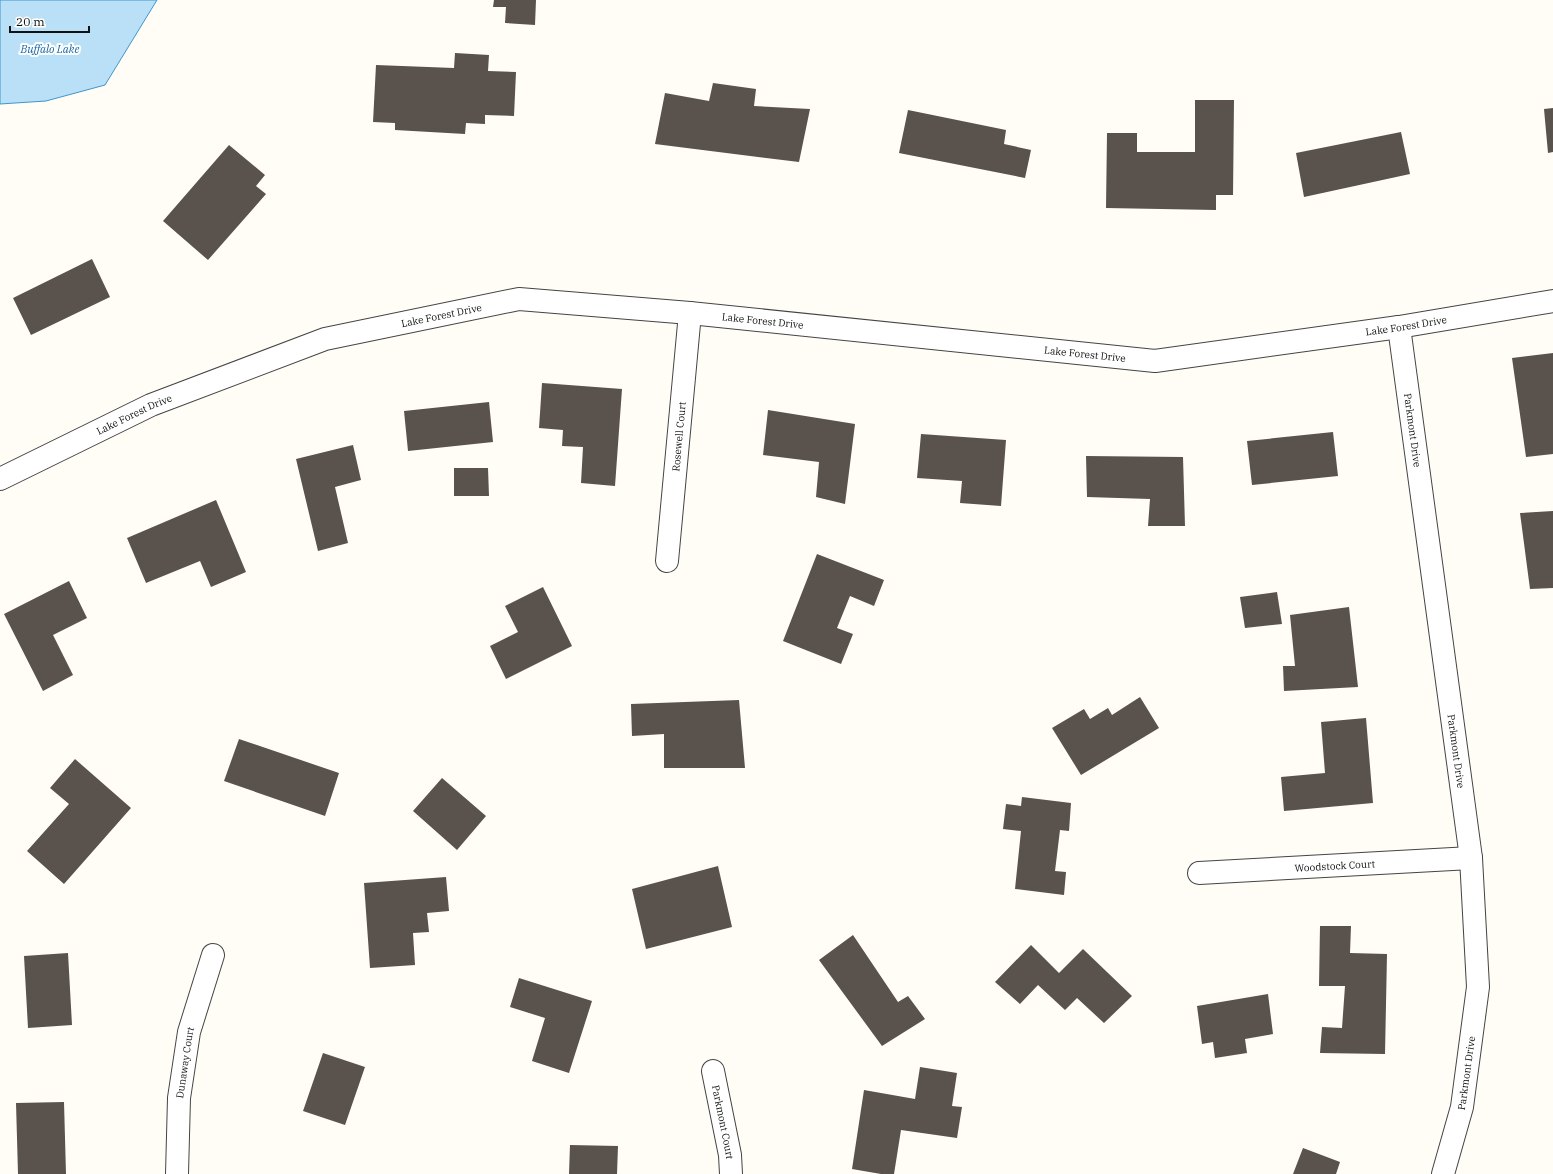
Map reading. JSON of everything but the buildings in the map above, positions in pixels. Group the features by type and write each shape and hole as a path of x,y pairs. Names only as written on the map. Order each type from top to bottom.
{"street":[{"name":"Lake Forest Drive","path":"0,479 152,405 325,339 519,299 690,313 1155,361 1399,327 1553,301"},
{"name":"Rosewell Court","path":"667,560 690,313"},
{"name":"Parkmont Drive","path":"1399,327 1471,858 1478,987 1462,1107 1443,1174"},
{"name":"Woodstock Court","path":"1199,873 1471,858"},
{"name":"Dunaway Court","path":"177,1174 179,1098 189,1032 213,955"},
{"name":"Parkmont Court","path":"713,1071 730,1155 731,1174"}],"water":[{"name":"Buffalo Lake","path":"0,0 157,0 105,85 46,101 0,104"}]}
